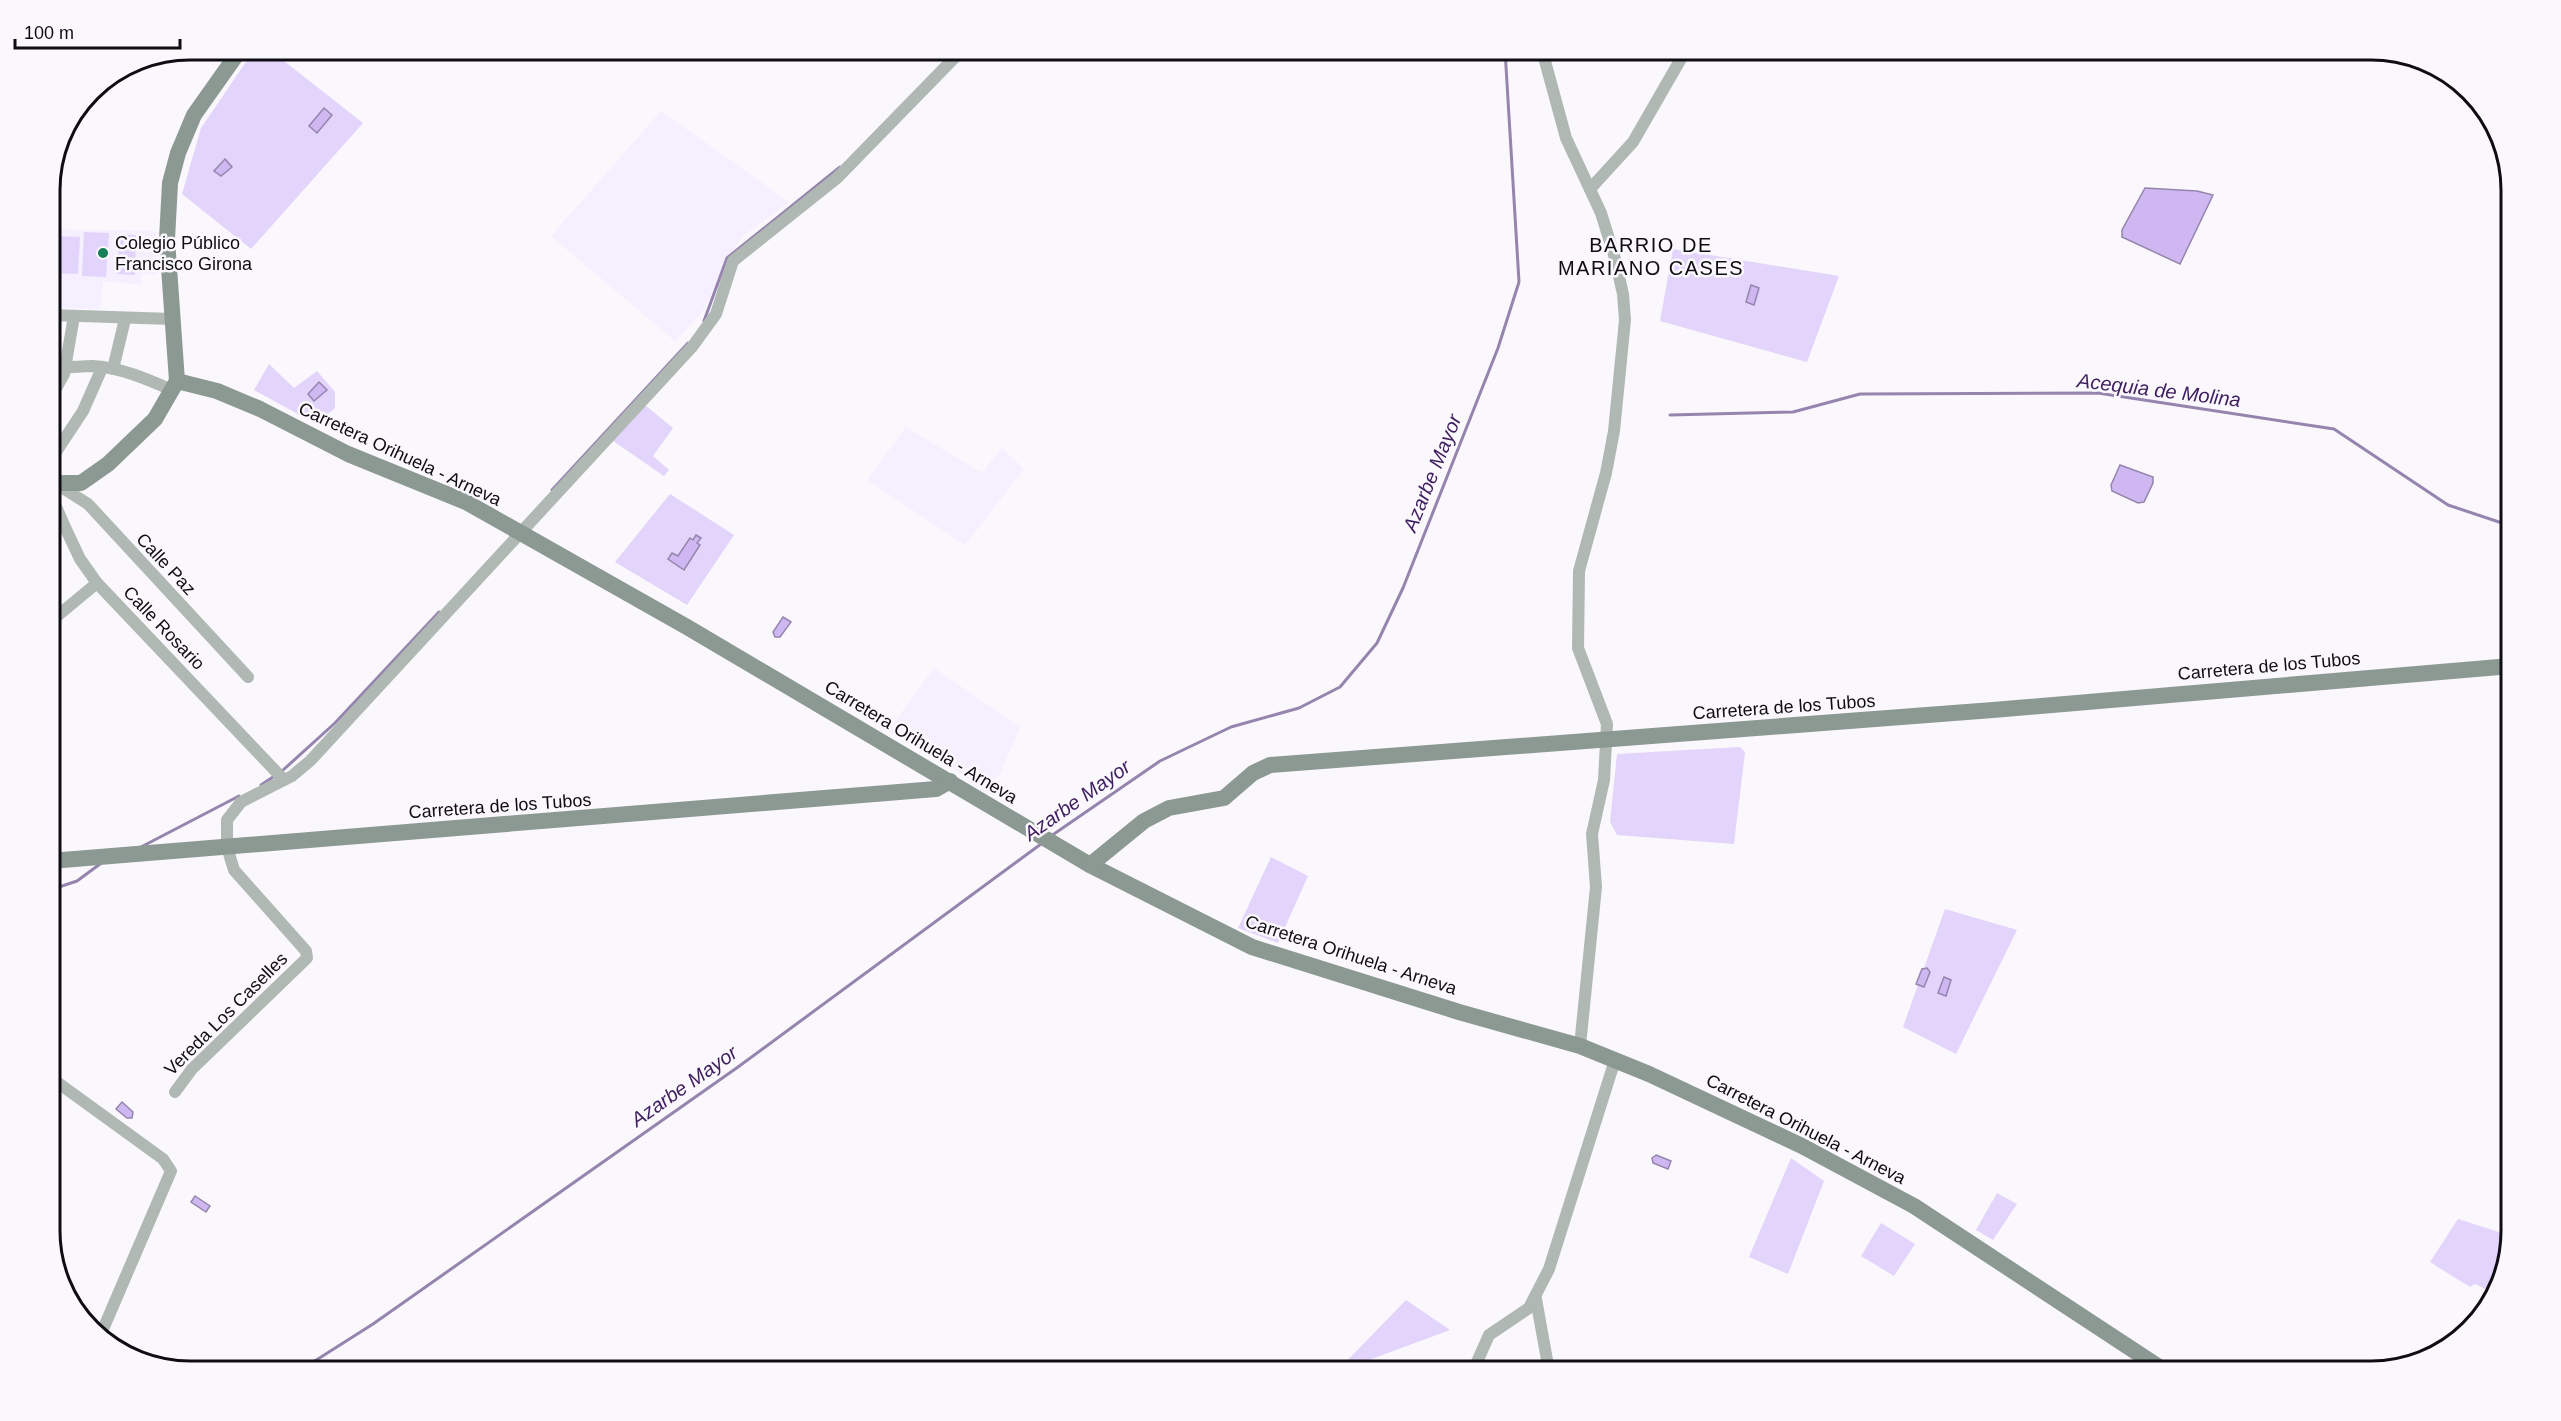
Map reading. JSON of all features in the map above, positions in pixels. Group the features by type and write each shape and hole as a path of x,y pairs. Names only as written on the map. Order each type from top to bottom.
{"main road":[{"path":"60,482 69,484 92,477 130,445 155,419 175,386 167,239 174,169 194,116 233,60"},
{"name":"Carretera Orihuela - Arneva","path":"175,386 217,391 260,409 348,454 466,502 950,780 1090,865 1252,946 1459,1012 1580,1046 1802,1146 1914,1206 2150,1361"},
{"name":"Carretera de los Tubos","path":"1090,865 1144,821 1169,808 1224,798 1254,773 1270,765 2501,667"},
{"name":"Carretera de los Tubos","path":"60,860 936,789 950,780"}],"street":[{"path":"227,847 227,820 234,809 241,802 284,780 310,761 518,531 693,347 716,314 728,272 737,257 837,178 952,60"},
{"path":"1545,60 1566,138 1601,213 1620,275 1625,320 1614,430 1606,473 1579,571 1578,648 1607,724 1604,780 1592,834 1596,887 1580,1046"},
{"path":"1590,189 1633,142 1680,60"},
{"path":"60,315 172,319"},
{"path":"60,381 64,374 63,369 74,316"},
{"path":"60,446 108,368 125,318"},
{"path":"60,368 108,368 175,386"},
{"name":"Calle Paz","path":"60,487 88,504 248,677"},
{"name":"Calle Rosario","path":"60,516 80,559 97,583 284,780"},
{"path":"60,614 97,583"},
{"name":"Vereda Los Caselles","path":"174,1092 192,1069 307,958 306,951 234,870 227,847"},
{"path":"1477,1361 1489,1335 1518,1318 1536,1299 1549,1269 1615,1060"},
{"path":"60,1084 163,1159 171,1171 104,1328"},
{"path":"1536,1299 1548,1361"}],"shaded area":[{"path":"247,60 283,60 363,123 251,249 182,194 201,128"},
{"path":"324,108 332,115 317,133 309,126"},
{"path":"661,111 789,202 742,237 702,312 675,341 551,236"},
{"path":"225,159 232,167 221,176 214,171"},
{"path":"2145,188 2197,191 2213,195 2180,264 2122,237 2122,230"},
{"name":"Colegio Público Francisco Girona","path":"60,229 156,231 157,274 141,275 141,285 103,281 100,309 60,308"},
{"path":"84,232 109,233 106,277 82,276"},
{"path":"119,234 136,235 135,275 117,274"},
{"path":"60,236 80,237 78,274 60,273"},
{"path":"1673,249 1839,276 1807,362 1660,321"},
{"path":"1751,285 1759,288 1754,305 1746,302"},
{"path":"269,364 294,388 317,371 335,392 335,408 316,424 254,390"},
{"path":"319,382 327,390 314,401 308,394"},
{"path":"645,405 673,428 653,456 669,470 664,476 613,441"},
{"path":"906,427 982,473 1002,448 1024,469 965,545 867,480"},
{"path":"2120,465 2153,477 2153,483 2144,502 2138,503 2112,491 2111,485"},
{"path":"670,494 734,535 687,605 615,562"},
{"path":"696,535 701,538 697,543 700,545 684,570 668,559 672,553 678,556 690,538 693,540"},
{"path":"783,617 791,622 780,637 775,637 773,632"},
{"path":"934,668 1020,727 999,776 980,785 888,731"},
{"path":"1740,747 1745,752 1734,844 1617,835 1610,822 1617,754"},
{"path":"1271,857 1308,876 1278,943 1238,928"},
{"path":"1945,909 2017,930 1956,1054 1903,1027"},
{"path":"1927,968 1930,972 1924,987 1916,984 1922,969"},
{"path":"1944,977 1951,980 1946,996 1938,993"},
{"path":"122,1102 133,1112 132,1118 127,1118 116,1109"},
{"path":"1656,1155 1671,1161 1668,1169 1653,1163 1652,1158"},
{"path":"1791,1158 1824,1181 1788,1274 1749,1257"},
{"path":"1997,1193 2017,1204 1993,1240 1976,1230"},
{"path":"195,1196 210,1206 206,1212 191,1202"},
{"path":"2458,1219 2501,1233 2497,1265 2487,1290 2475,1284 2470,1287 2430,1262"},
{"path":"1881,1223 1915,1244 1894,1276 1861,1256"},
{"path":"1406,1300 1450,1330 1366,1361 1347,1361"}],"waterway":[{"name":"Azarbe Mayor","path":"1051,836 1160,761 1231,727 1299,708 1340,687 1377,643 1403,588 1498,348 1519,282 1506,60"},
{"path":"704,321 727,258 840,167"},
{"path":"552,490 688,343"},
{"name":"Acequia de Molina","path":"1670,415 1793,412 1860,394 2098,393 2334,429 2448,505 2501,523"},
{"path":"282,771 335,723 439,612"},
{"path":"261,785 276,775"},
{"path":"141,847 239,796"},
{"name":"Azarbe Mayor","path":"315,1361 373,1324 738,1067 1041,844"},
{"path":"60,887 77,881 100,864"}],"place":[{"name":"Colegio Público Francisco Girona","path":"103,253"}],"district":[{"name":"BARRIO DE MARIANO CASES","path":"1651,256"}]}
